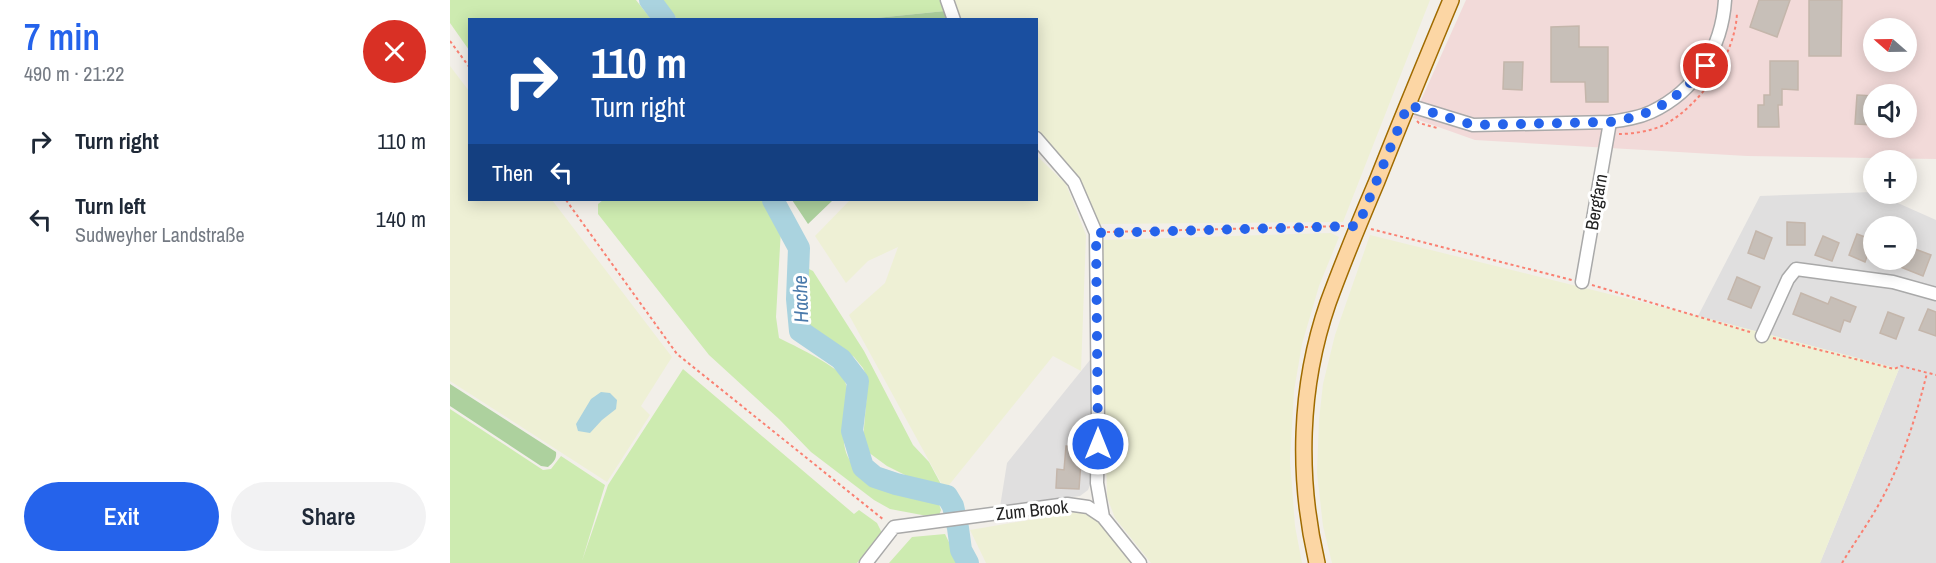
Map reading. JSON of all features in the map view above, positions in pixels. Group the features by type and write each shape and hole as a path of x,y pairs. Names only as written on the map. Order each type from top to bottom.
{"main road":[{"path":"1317,563 1310,527 1303,459 1303,425 1315,349 1328,305 1358,226 1451,0"}],"street":[{"path":"947,0 953,18"},
{"path":"1408,105 1473,125 1610,122 1651,113 1691,83 1706,66 1716,45 1724,19 1725,0"},
{"name":"Bergfarn","path":"1582,282 1610,122"},
{"path":"1038,140 1074,182 1096,233 1097,483 1103,517 1140,563"},
{"path":"1762,336 1788,279 1796,269 1893,282 1936,294"},
{"name":"Zum Brook","path":"894,527 1067,504 1088,507 1103,517"},
{"path":"866,563 894,527"}],"path":[{"path":"450,41 468,65"},
{"path":"567,201 677,354 847,492 894,527"},
{"path":"1096,233 1358,226 1582,282 1762,336 1894,369 1901,366 1936,375"},
{"path":"1842,563 1879,504 1904,449 1927,373"}],"shaded area":[{"path":"1466,0 1936,0 1936,159 1917,159 1917,150 1863,150 1863,158 1747,156 1475,140 1413,118"},
{"path":"1863,192 1863,204 1900,204 1936,220 1936,563 1820,563 1899,369 1698,316 1760,196"},
{"path":"1090,360 1092,481 1088,490 1080,496 1000,507 1007,463"}],"green space":[{"path":"450,0 636,0 650,18 468,18 468,49 450,23"},
{"path":"662,0 941,0 945,11 877,18 676,18"},
{"path":"953,0 1430,0 1343,222 1097,224 1078,180 1038,131 1038,18 959,18"},
{"path":"945,11 948,18 877,18"},
{"path":"450,66 468,90 468,201 553,201 672,357 641,406 650,415 607,482 450,381"},
{"path":"1038,157 1066,184 1086,235 1081,371 1053,356 945,490 849,315 885,283 898,247 868,261 846,283 815,236 849,201 1038,201"},
{"path":"602,201 765,201 781,229 776,317 779,338 823,361 842,376 847,397 844,446 856,468 884,488 923,497 939,504 941,510 938,518 890,509 874,500 811,452 779,419 709,355 598,214 598,204"},
{"path":"793,201 832,201 808,224"},
{"path":"1331,233 1339,237 1319,286 1302,344 1294,391 1290,460 1295,526 1302,563 1151,563 1115,518 1107,497 1102,240"},
{"path":"1370,235 1698,316 1899,369 1820,563 1332,563 1323,526 1317,473 1323,384 1335,335"},
{"path":"809,269 813,271 864,351 913,445 929,462 943,488 942,491 939,492 887,466 868,452 863,440 868,380 863,368 854,357 809,325"},
{"path":"683,369 854,514 859,510 877,523 882,533 857,563 450,563 450,409 543,470 551,469 561,456 605,485 582,561 608,485"},
{"path":"450,384 556,452 553,462 548,467 541,466 450,406"},
{"path":"1081,511 1103,524 1133,563 986,563 970,530"},
{"path":"945,534 959,563 889,563 912,537"}],"water":[{"path":"601,392 610,393 617,400 616,409 590,433 578,431 576,424 591,399"}],"building":[{"path":"1759,0 1790,0 1777,37 1750,27"},
{"path":"1809,0 1842,0 1841,56 1809,56"},
{"path":"1579,26 1579,47 1608,47 1608,102 1586,102 1585,82 1551,82 1551,27"},
{"path":"1770,61 1798,61 1798,90 1782,89 1782,105 1778,105 1779,127 1758,127 1758,105 1764,105 1764,95 1770,95"},
{"path":"1504,62 1523,62 1522,90 1503,89"},
{"path":"1857,95 1863,95 1863,124 1855,124"},
{"path":"1787,222 1805,223 1805,245 1787,245"},
{"path":"1756,231 1772,238 1764,259 1748,253"},
{"path":"1857,234 1863,236 1863,261 1849,255"},
{"path":"1823,236 1839,243 1832,261 1815,255"},
{"path":"1917,250 1931,255 1923,276 1908,270 1917,270"},
{"path":"1737,277 1760,287 1751,308 1728,299"},
{"path":"1801,293 1828,304 1831,297 1856,307 1850,322 1844,320 1840,332 1793,314"},
{"path":"1928,309 1936,312 1936,336 1919,330"},
{"path":"1888,312 1904,318 1896,339 1880,333"},
{"path":"1066,446 1082,448 1079,489 1056,488 1057,469 1064,470"}],"waterway":[{"name":"Hache","path":"650,0 664,18"},
{"name":"Hache","path":"774,201 799,248 797,299 800,331 841,359 858,381 852,431 863,467 875,477 947,496 953,506 961,550 968,563"}],"route":[{"path":"1098,444 1096,233 1358,226 1408,105 1473,125 1610,122 1651,113 1691,83 1706,66"}]}
